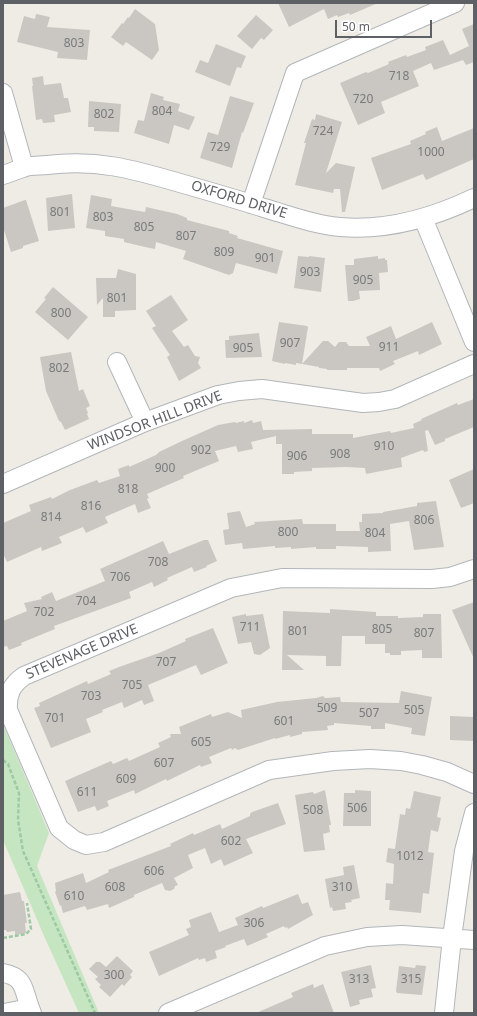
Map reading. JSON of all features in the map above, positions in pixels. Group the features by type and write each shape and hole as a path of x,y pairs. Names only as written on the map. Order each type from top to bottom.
{"street":[{"path":"251,204 295,73 455,3"},
{"path":"3,93 24,167"},
{"name":"OXFORD DRIVE","path":"3,175 24,167 65,163 101,164 127,168 317,224 340,227 363,228 389,226 423,218 458,206 474,198"},
{"path":"423,218 474,342"},
{"path":"117,362 145,422"},
{"name":"WINDSOR HILL DRIVE","path":"3,484 145,422 218,395 262,389 362,403 379,402 395,398 474,364"},
{"name":"STEVENAGE DRIVE","path":"474,569 450,577 432,579 282,578 231,588 24,676 16,682 10,692 8,701 8,710 59,828 74,840 86,845 104,842 269,770 333,761 370,759 401,761 447,772 474,784"},
{"path":"444,1013 452,938 464,851 474,813"},
{"path":"168,1013 325,946 367,937 402,935 474,940"},
{"path":"3,973 14,975 20,980 31,1010 5,1013"}],"path":[{"path":"3,760 8,764 19,793 18,820 23,851 95,1013"},
{"path":"14,779 18,778"},
{"path":"3,938 26,934 31,929 26,903"}],"green space":[{"path":"3,724 49,833 37,866 99,1013 79,1013 3,840"}],"building":[{"path":"278,3 378,3 350,15 349,13 338,17 337,15 328,19 324,9 289,27"},
{"path":"135,9 155,24 159,50 152,60 126,42 123,46 111,37 122,23 123,24 128,17 129,18"},
{"path":"36,14 50,17 47,27 90,30 87,60 57,58 58,52 17,42 24,16 35,19"},
{"path":"256,15 273,30 264,40 261,38 252,49 237,36"},
{"path":"474,24 474,62 466,65 463,60 434,70 431,63 413,71 419,86 381,102 385,113 358,125 340,83 366,72 368,73 389,64 388,62 406,55 407,57 426,50 425,47 443,40 450,55 469,46 462,29"},
{"path":"216,44 246,56 241,68 237,67 230,86 195,72 200,60 208,63"},
{"path":"43,76 44,85 61,83 64,98 68,98 71,112 54,115 55,122 43,123 42,119 36,120 32,78"},
{"path":"151,93 164,97 163,100 180,104 178,111 195,117 189,130 174,125 169,144 134,133 138,120 144,121"},
{"path":"230,96 254,103 243,133 242,132 232,168 200,158 208,132 218,135"},
{"path":"89,101 121,104 119,132 94,131 94,127 88,127"},
{"path":"316,114 342,122 326,173 336,163 355,167 345,212 342,212 340,189 334,189 333,193 295,185 306,143 304,143 312,119 315,120"},
{"path":"437,127 442,141 474,128 474,159 426,180 423,174 382,190 371,158 411,144 410,141"},
{"path":"72,194 75,228 48,231 46,198"},
{"path":"91,195 112,199 111,206 145,212 146,207 177,214 187,218 187,220 229,231 229,233 238,236 237,238 283,251 277,274 236,263 233,273 229,275 183,259 186,251 156,242 155,249 145,247 124,242 124,239 105,236 105,231 86,228"},
{"path":"25,200 39,241 11,252 3,227 3,208"},
{"path":"298,256 325,258 321,292 294,288"},
{"path":"378,256 378,259 385,258 385,260 387,260 388,272 379,273 380,290 359,291 360,299 348,301 345,265 354,265 354,259"},
{"path":"118,269 136,274 136,310 115,311 115,317 103,317 103,298 97,305 96,278 116,278"},
{"path":"53,287 88,317 68,340 35,312 46,299 44,298"},
{"path":"171,295 188,320 172,331 184,347 188,345 195,356 200,357 198,363 201,368 179,381 167,357 170,355 152,328 156,326 146,311"},
{"path":"279,322 308,327 302,364 285,364 272,361"},
{"path":"432,322 442,344 419,355 418,351 393,361 395,364 380,371 379,368 347,368 347,370 327,370 302,364 323,341 328,341 335,347 339,342 346,342 349,346 370,346 366,337 391,326 396,339"},
{"path":"259,333 262,357 226,358 225,340 229,340 229,336"},
{"path":"71,352 79,391 83,389 90,406 86,408 89,419 65,430 59,421 46,391 40,357"},
{"path":"474,399 474,427 445,439 445,441 435,445 428,430 425,431 428,451 424,452 423,450 401,458 402,467 366,474 365,468 346,467 312,468 312,471 282,474 282,444 276,444 276,436 251,442 253,449 238,452 236,446 215,451 219,461 183,476 184,478 147,494 149,498 147,499 151,508 138,513 135,504 105,517 108,523 86,533 83,527 59,537 62,543 42,551 41,547 7,562 3,553 3,523 31,511 29,505 51,497 52,499 70,490 97,480 99,483 120,476 118,469 129,465 129,467 218,425 244,421 244,423 252,420 253,423 261,421 263,430 312,429 312,434 353,434 353,438 390,431 391,433 414,428 413,424 422,420 421,419 457,403 458,405"},
{"path":"474,469 474,503 461,508 449,480"},
{"path":"436,501 444,547 414,550 409,521 390,524 391,551 368,552 368,547 336,546 336,549 316,549 316,547 291,549 291,547 275,548 275,546 243,549 242,543 225,545 223,530 229,529 227,513 240,511 246,527 255,524 254,522 302,519 303,524 336,524 336,531 360,531 359,522 362,522 362,514 383,513 417,506 417,503"},
{"path":"204,540 208,540 217,561 206,566 207,567 194,572 192,567 167,578 168,580 154,587 152,582 129,592 131,598 54,626 55,629 21,643 22,645 9,650 7,646 3,647 3,621 27,611 24,603 42,599 41,597 52,592 56,601 105,581 100,569 163,541 169,554"},
{"path":"474,602 474,659 452,610"},
{"path":"330,609 376,612 376,616 398,616 398,618 423,617 423,614 441,614 442,658 422,658 422,650 401,651 401,655 390,655 390,653 385,653 385,644 365,644 365,636 342,636 341,666 326,666 326,656 287,655 304,670 282,670 283,611 330,613"},
{"path":"246,614 246,616 263,614 270,648 260,655 254,654 251,642 238,644 232,617"},
{"path":"213,628 228,663 201,675 196,665 148,685 154,701 144,705 142,700 124,708 122,702 102,710 103,712 86,719 91,732 51,748 34,708 40,706 39,703 87,681 88,684 111,674 109,671 159,653 186,641 185,639"},
{"path":"401,691 432,697 425,736 411,734 412,728 385,723 385,729 371,729 371,726 334,723 334,725 327,726 328,730 302,732 302,734 290,737 290,735 275,738 238,750 235,748 232,750 231,748 209,757 212,763 201,767 200,765 135,794 134,790 107,801 109,806 97,811 95,806 78,812 65,781 111,761 113,764 127,758 129,761 160,747 158,743 171,737 170,734 181,734 179,727 211,714 212,717 228,712 242,718 241,710 277,702 323,696 325,698 340,697 341,702 399,703"},
{"path":"450,716 474,717 474,741 450,740"},
{"path":"325,790 331,825 329,825 330,832 323,834 325,850 304,852 295,795 313,792 314,794"},
{"path":"355,790 371,791 371,826 343,826 344,793 355,793"},
{"path":"414,791 441,797 437,817 441,818 438,832 431,830 428,852 434,853 429,894 423,893 421,913 389,910 390,900 385,900 386,883 393,884 394,864 386,862 388,848 395,849 400,814 405,815 406,808 410,809"},
{"path":"278,803 286,824 246,839 253,853 224,866 221,859 211,864 205,848 188,855 193,868 174,878 178,885 170,891 165,890 162,883 109,908 108,904 87,910 85,906 63,913 55,892 55,883 83,873 86,883 109,872 108,870 171,846 170,844 193,833 194,835 220,824 222,829 250,816 252,812"},
{"path":"354,865 360,898 351,900 352,902 345,903 346,909 333,911 332,907 330,908 325,879 344,875 343,867"},
{"path":"20,892 22,901 24,901 27,923 25,923 26,933 15,935 15,931 7,932 6,930 3,930 3,895"},
{"path":"298,894 302,904 308,902 313,915 288,929 284,926 266,934 268,937 247,946 244,939 225,946 226,947 215,951 217,958 206,962 205,958 199,960 198,958 159,976 149,952 189,935 186,929 191,927 189,920 211,912 219,932 238,925 235,918 262,906 263,908"},
{"path":"117,956 133,971 130,975 132,977 124,986 122,984 110,997 99,987 101,985 95,979 98,977 89,969 96,962 100,962 106,967"},
{"path":"371,965 376,988 371,989 373,997 359,1000 360,1004 350,1007 341,972"},
{"path":"416,965 426,966 422,995 397,993 399,966 415,968"},
{"path":"313,984 314,988 323,984 334,1013 256,1013 293,997 291,993"}]}
